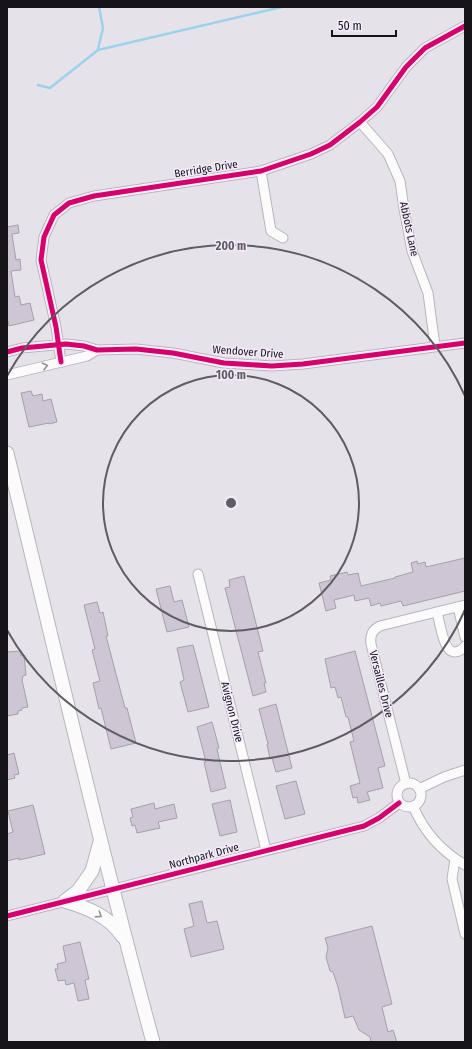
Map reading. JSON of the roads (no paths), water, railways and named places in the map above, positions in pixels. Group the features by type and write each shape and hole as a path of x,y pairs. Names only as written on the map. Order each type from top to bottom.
{"main road":[{"path":"7,453 125,941 153,1042"},
{"path":"65,902 78,891 92,870 100,840"},
{"path":"65,902 95,912 115,927 125,941"}],"street":[{"name":"Berridge Drive","path":"61,362 59,344 41,260 44,237 54,215 69,203 94,196 261,171 311,154 330,145 377,107 406,66 425,48 465,26"},
{"name":"Abbots Lane","path":"360,122 388,154 400,181 412,251 428,293 435,346"},
{"path":"261,171 271,231 283,238"},
{"name":"Wendover Drive","path":"7,352 22,348 59,344 84,346 97,350 136,349 173,353 224,363 272,366 303,364 465,343"},
{"name":"Wendover Drive","path":"7,375 87,356 97,350"},
{"name":"Avignon Drive","path":"198,574 266,850"},
{"path":"461,606 465,637"},
{"name":"Versailles Drive","path":"406,784 370,644 370,637 375,629 380,626 461,606"},
{"path":"437,612 445,644 449,650 457,652 462,650 465,646"},
{"path":"419,789 444,777 465,770"},
{"path":"402,785 414,785 419,789 420,800 413,806 406,807 399,803 397,797 398,791 402,785"},
{"name":"Northpark Drive","path":"7,916 364,826 379,818 399,803"},
{"path":"413,806 428,833 438,845 465,865"},
{"path":"455,859 452,879 465,934"}],"waterway":[{"path":"98,49 103,28 99,7"},
{"path":"38,85 50,88 98,50 282,7"}]}
